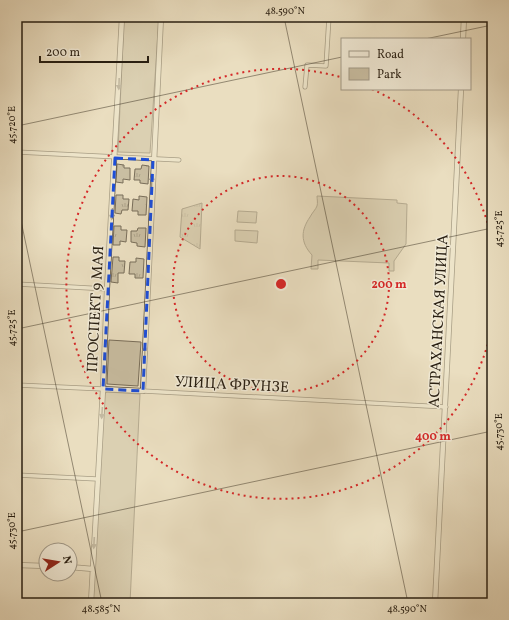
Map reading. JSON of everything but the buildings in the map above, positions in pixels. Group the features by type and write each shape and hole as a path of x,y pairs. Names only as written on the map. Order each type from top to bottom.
{"street":[{"name":"ПРОСПЕКТ 9 МАЯ","path":"91,603 122,17"},
{"path":"143,391 161,17"},
{"path":"305,87 307,65 326,66 329,17"},
{"path":"463,38 464,17"},
{"name":"АСТРАХАНСКАЯ УЛИЦА","path":"435,603 461,90"},
{"path":"17,152 154,160 179,160"},
{"path":"17,284 107,289"},
{"name":"УЛИЦА ФРУНЗЕ","path":"17,385 446,407"},
{"path":"17,475 97,479"},
{"path":"17,565 38,566"},
{"path":"78,568 93,568"}],"highlighted area":[{"path":"115,158 153,160 143,391 103,389"}],"green space":[{"path":"124,17 159,17 150,153 118,152"},
{"path":"117,164 124,165 124,168 130,168 130,180 123,179 123,183 116,182"},
{"path":"142,165 149,166 148,184 140,183 140,180 134,180 135,169 141,169"},
{"path":"116,195 123,195 123,199 129,199 128,210 122,210 121,214 115,213"},
{"path":"139,196 147,197 146,215 138,215 138,211 132,211 133,199 139,200"},
{"path":"317,196 397,200 397,203 407,204 406,244 394,261 394,271 389,271 389,263 318,260 318,269 311,269 312,255 305,245 303,236 307,222 317,206"},
{"path":"202,203 200,249 180,237 182,209"},
{"path":"238,211 257,212 256,223 237,222"},
{"path":"114,226 121,226 121,230 127,230 126,242 120,241 120,245 113,245"},
{"path":"138,228 146,228 145,247 137,246 137,243 131,242 131,231 137,231"},
{"path":"235,230 258,231 257,243 235,241"},
{"path":"113,257 119,257 119,261 125,261 124,273 118,273 118,283 111,282"},
{"path":"136,258 144,259 143,278 135,278 135,274 129,274 130,262 136,262"},
{"path":"109,340 141,342 138,386 107,384"},
{"path":"107,392 140,394 130,603 92,603 103,395"}]}
